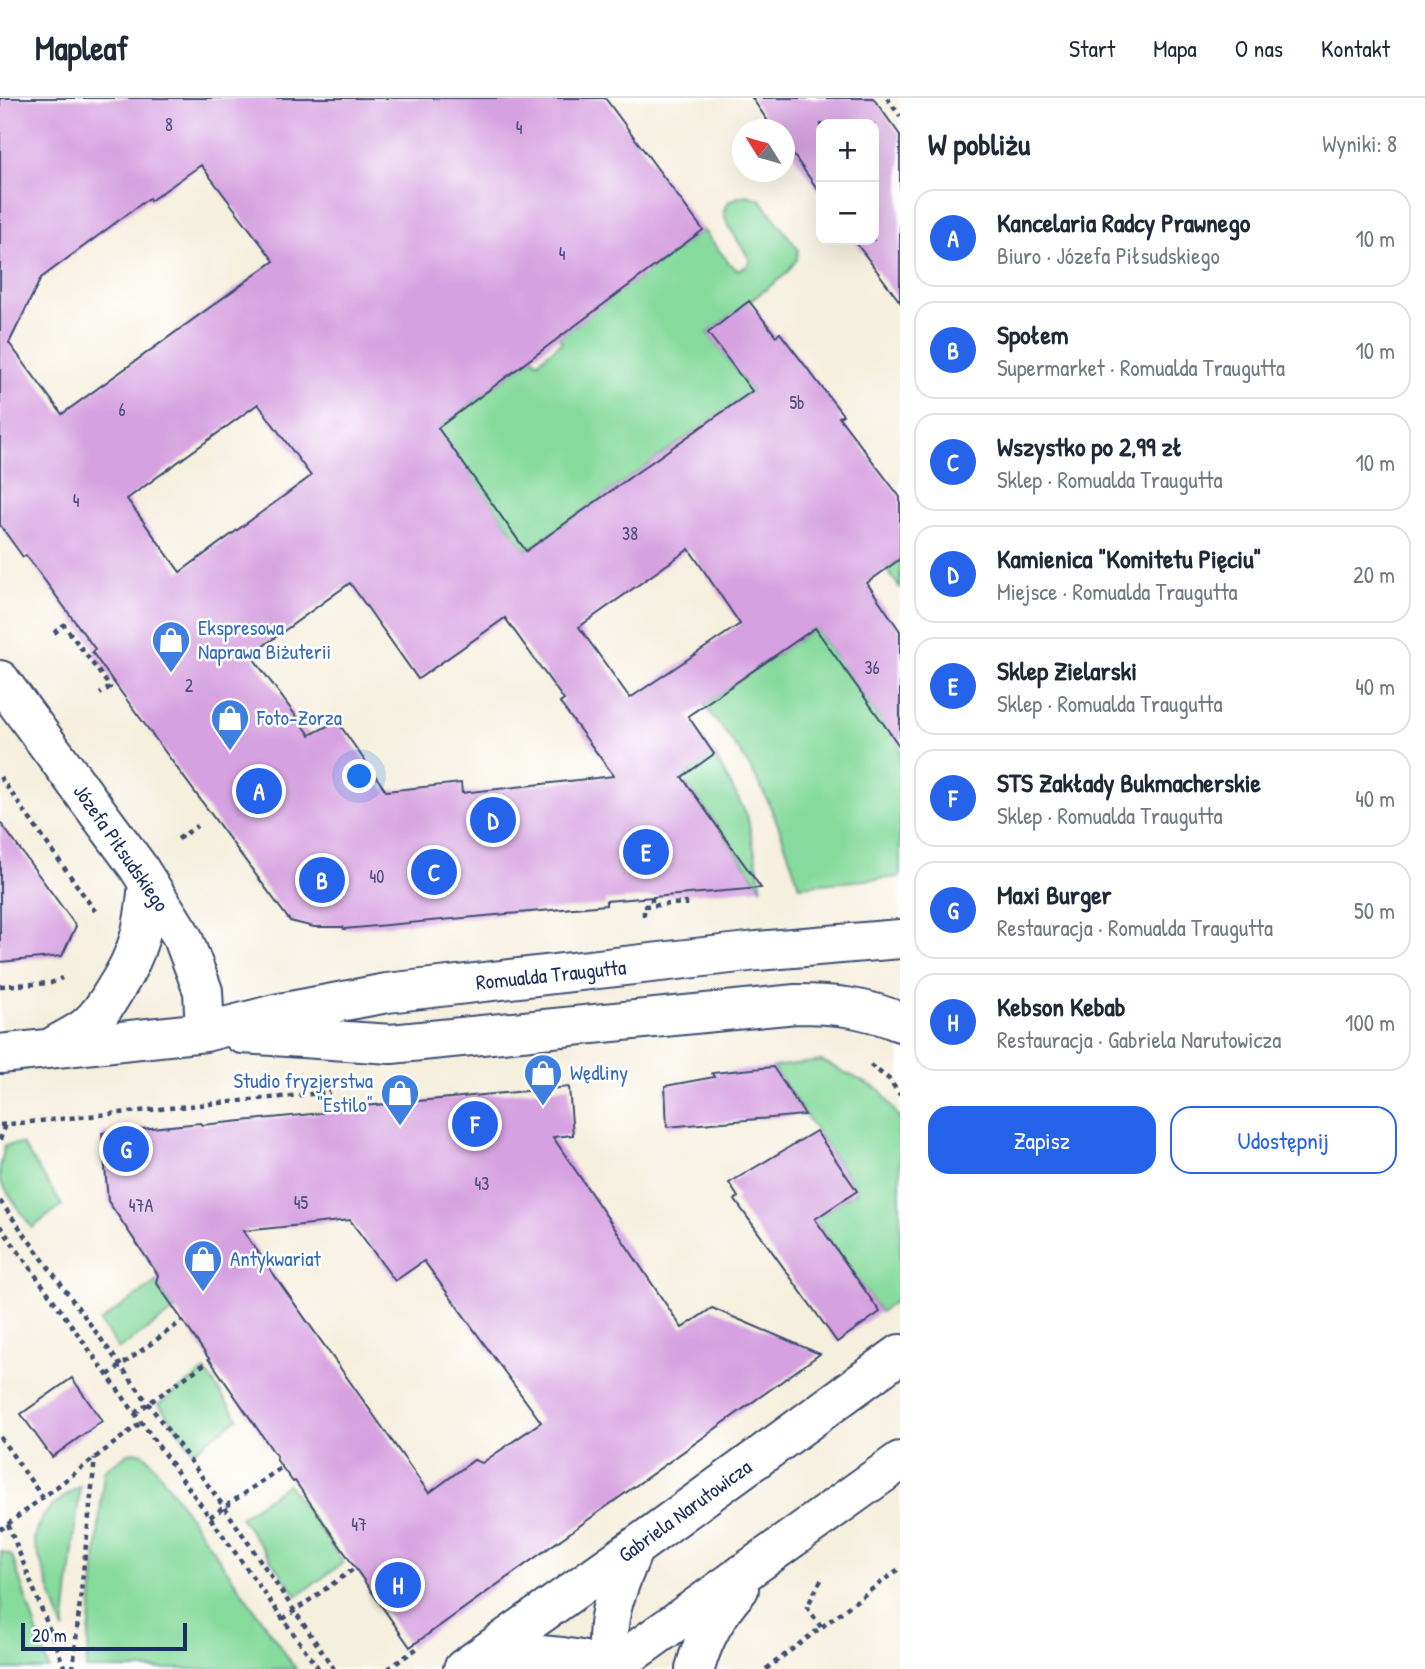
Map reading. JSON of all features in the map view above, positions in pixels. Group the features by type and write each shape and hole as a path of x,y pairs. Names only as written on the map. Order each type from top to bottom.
{"street":[{"name":"Józefa Piłsudskiego","path":"0,680 148,883 183,938 203,991 205,1032"},
{"path":"51,1048 87,1026 123,979 137,952 145,918 148,883"},
{"name":"Romualda Traugutta","path":"0,1054 205,1032 275,1014 387,993 757,951 900,939"},
{"name":"Romualda Traugutta","path":"205,1032 391,1044 796,1004 839,1004 879,1013 900,1022"},
{"name":"Gabriela Narutowicza","path":"466,1667 900,1354"},
{"path":"610,1669 900,1461"},
{"path":"610,1669 607,1626 612,1601 634,1548"},
{"path":"695,1669 711,1628 724,1605 770,1553"},
{"name":"Gabriela Narutowicza","path":"466,1667 486,1660 542,1656 568,1657 610,1669"}],"path":[{"path":"887,98 900,116"},
{"path":"54,633 64,625 110,687 100,694"},
{"path":"0,777 90,901 95,912"},
{"path":"652,897 652,906"},
{"path":"644,906 686,903"},
{"path":"0,986 51,983 71,974"},
{"path":"0,1140 5,1124"},
{"path":"0,1201 225,1507 334,1669"},
{"path":"0,1226 319,1669"},
{"path":"108,1375 183,1321"},
{"path":"135,1413 210,1360"},
{"path":"0,1530 142,1422"},
{"path":"0,1437 43,1498"},
{"path":"73,1669 95,1458"},
{"path":"210,1517 282,1467"},
{"path":"8,1524 65,1669"},
{"path":"283,1619 355,1568"},
{"path":"766,1669 900,1568"},
{"path":"821,1627 807,1607 826,1570"}],"green space":[{"path":"747,195 760,199 798,249 797,259 786,274 708,333 752,391 526,551 437,429 533,357 537,362 562,342 559,337 703,230 730,264 738,270 746,267 750,261 724,213 726,206 733,199"},
{"path":"900,559 900,588 886,569"},
{"path":"815,628 880,719 900,705 900,877 799,886 761,787 738,750 704,705"},
{"path":"714,754 747,815 762,888 682,777"},
{"path":"822,1061 880,1090 900,1119 900,1298 880,1312 815,1219 857,1191 773,1067"},
{"path":"22,1144 62,1205 32,1228 0,1181 5,1145"},
{"path":"156,1282 175,1310 119,1349 100,1322"},
{"path":"205,1371 238,1418 193,1451 159,1404"},
{"path":"129,1453 142,1453 150,1460 296,1669 86,1669 104,1470"},
{"path":"288,1484 343,1563 297,1596 240,1517"},
{"path":"80,1486 64,1631 34,1542 44,1516 56,1503"},
{"path":"1,1551 12,1556 49,1669 0,1669"}],"building":[{"path":"0,98 605,98 703,230 438,428 526,551 752,391 708,333 749,301 776,336 780,333 843,415 839,417 900,497 900,559 867,583 900,631 900,747 815,628 688,716 714,754 682,777 761,888 606,901 606,905 344,929 314,927 290,921 92,652 95,649 26,555 23,557 0,525","holes":["201,165 274,261 62,414 9,343 41,278 149,198 150,201","258,404 311,476 180,572 127,499","689,549 740,624 630,698 579,627","350,583 418,679 505,618 564,700 560,703 614,776 462,793 461,783 386,791 337,721 310,735 251,655"]},
{"path":"752,98 873,98 900,135 900,302 858,245 879,245 879,119 816,119 816,187 795,157 795,119 766,119"},
{"path":"0,822 76,926 62,956 0,962"},
{"path":"773,1067 805,1115 667,1127 665,1086 714,1077 712,1073"},
{"path":"569,1087 573,1135 553,1137 682,1328 712,1308 820,1354 410,1647 295,1481 293,1482 276,1459 156,1282 158,1275 108,1201 102,1133 322,1113 321,1110","holes":["350,1220 395,1281 424,1261 541,1422 482,1463 474,1460 429,1493 243,1231"]},
{"path":"816,1131 857,1191 815,1219 880,1312 837,1342 735,1200 738,1197 729,1183"},
{"path":"72,1378 102,1421 52,1457 21,1414"}],"place":[{"name":"Ekspresowa Naprawa Biżuterii","path":"171,674"},
{"name":"Foto-Zorza","path":"230,752"},
{"name":"Kancelaria Radcy Prawnego","path":"259,791"},
{"name":"Kamienica \"Komitetu Pięciu\"","path":"493,820"},
{"name":"Sklep Zielarski","path":"646,852"},
{"name":"Wszystko po 2,99 zł","path":"434,872"},
{"name":"Społem","path":"322,880"},
{"name":"Wędliny","path":"543,1107"},
{"name":"STS Zakłady Bukmacherskie","path":"475,1124"},
{"name":"Studio fryzjerstwa \"Estilo\"","path":"400,1127"},
{"name":"Maxi Burger","path":"126,1149"},
{"name":"Antykwariat","path":"203,1293"},
{"name":"Kebson Kebab","path":"398,1585"}]}
